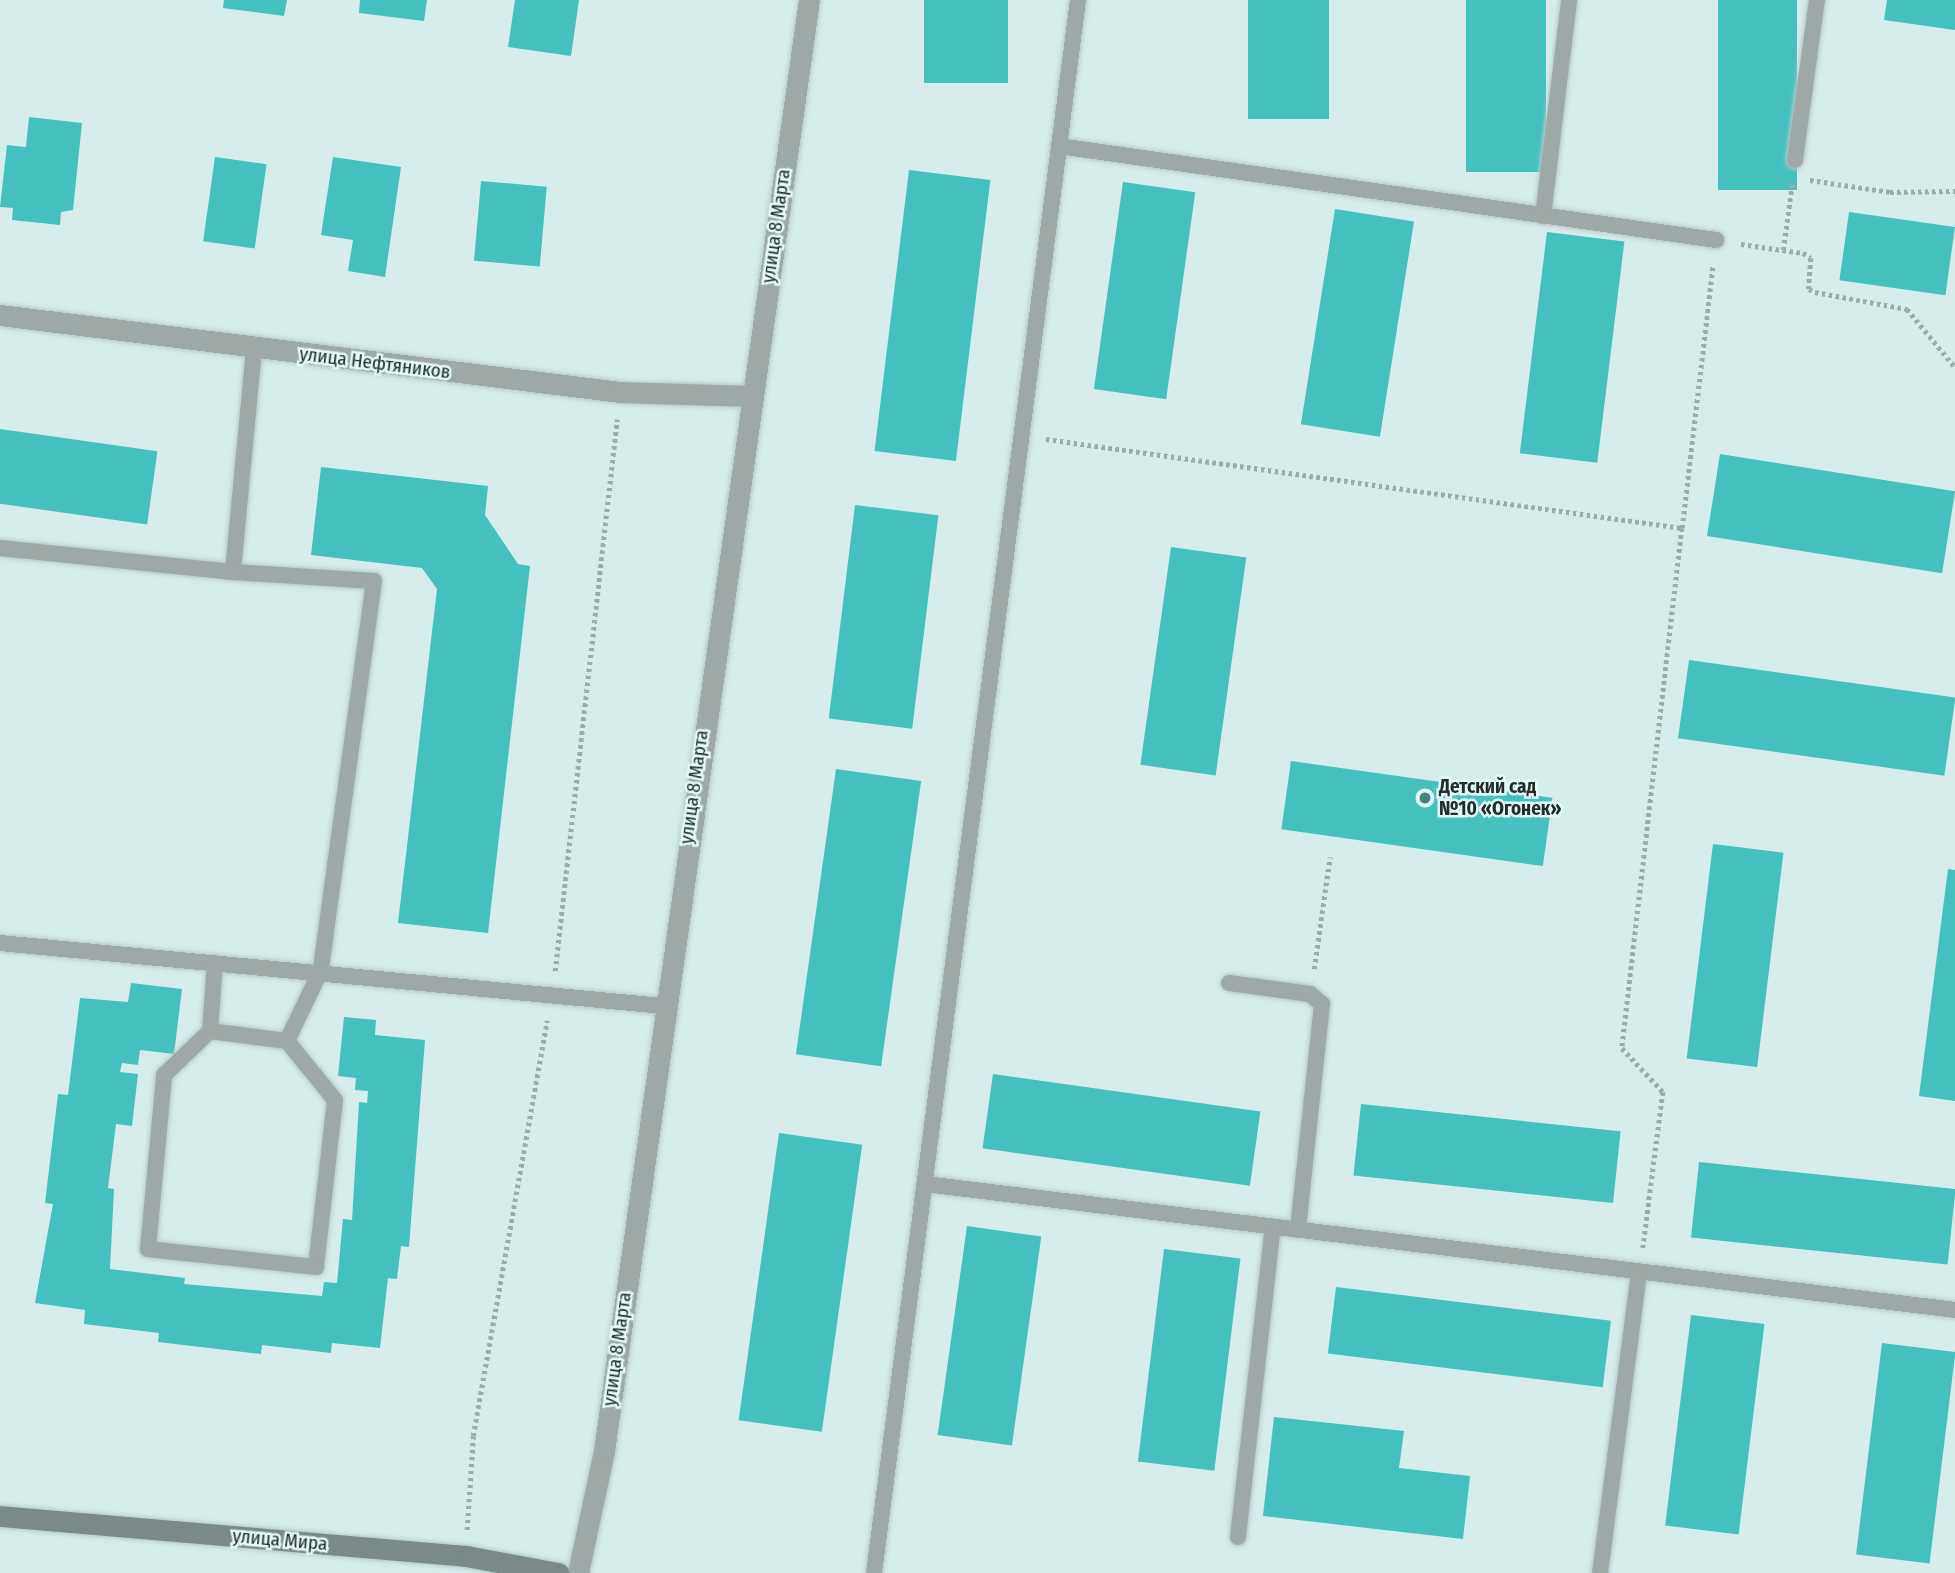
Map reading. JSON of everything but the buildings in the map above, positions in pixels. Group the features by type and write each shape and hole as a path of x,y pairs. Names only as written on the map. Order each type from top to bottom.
{"main road":[{"name":"улица Мира","path":"0,1516 466,1556 558,1573"}],"street":[{"name":"улица 8 Марта","path":"578,1573 604,1451 663,1006 809,0"},
{"name":"улица Нефтяников","path":"0,315 254,349 620,392 751,396"}],"lane":[{"path":"874,1573 1077,0"},
{"path":"1543,216 1569,0"},
{"path":"1795,160 1816,0"},
{"path":"1059,146 1716,240"},
{"path":"233,572 254,349"},
{"path":"0,548 233,572 374,581 321,970 287,1041"},
{"path":"0,943 321,970 663,1006"},
{"path":"210,1031 287,1041 335,1100 316,1267 148,1249 164,1075 210,1031 215,963"},
{"path":"1229,983 1310,994 1322,1004 1298,1230"},
{"path":"925,1184 1955,1310"},
{"path":"1238,1537 1273,1227"},
{"path":"1601,1573 1639,1272"}],"path":[{"path":"1783,250 1793,177 1890,192 1955,191"},
{"path":"1639,1272 1663,1091 1622,1048 1716,240 1783,250 1811,258 1809,289 1907,309 1955,367"},
{"path":"1021,436 1682,528"},
{"path":"1310,994 1330,857"}],"place":[{"name":"Детский сад №10 «Огонек»","path":"1425,798"}]}
